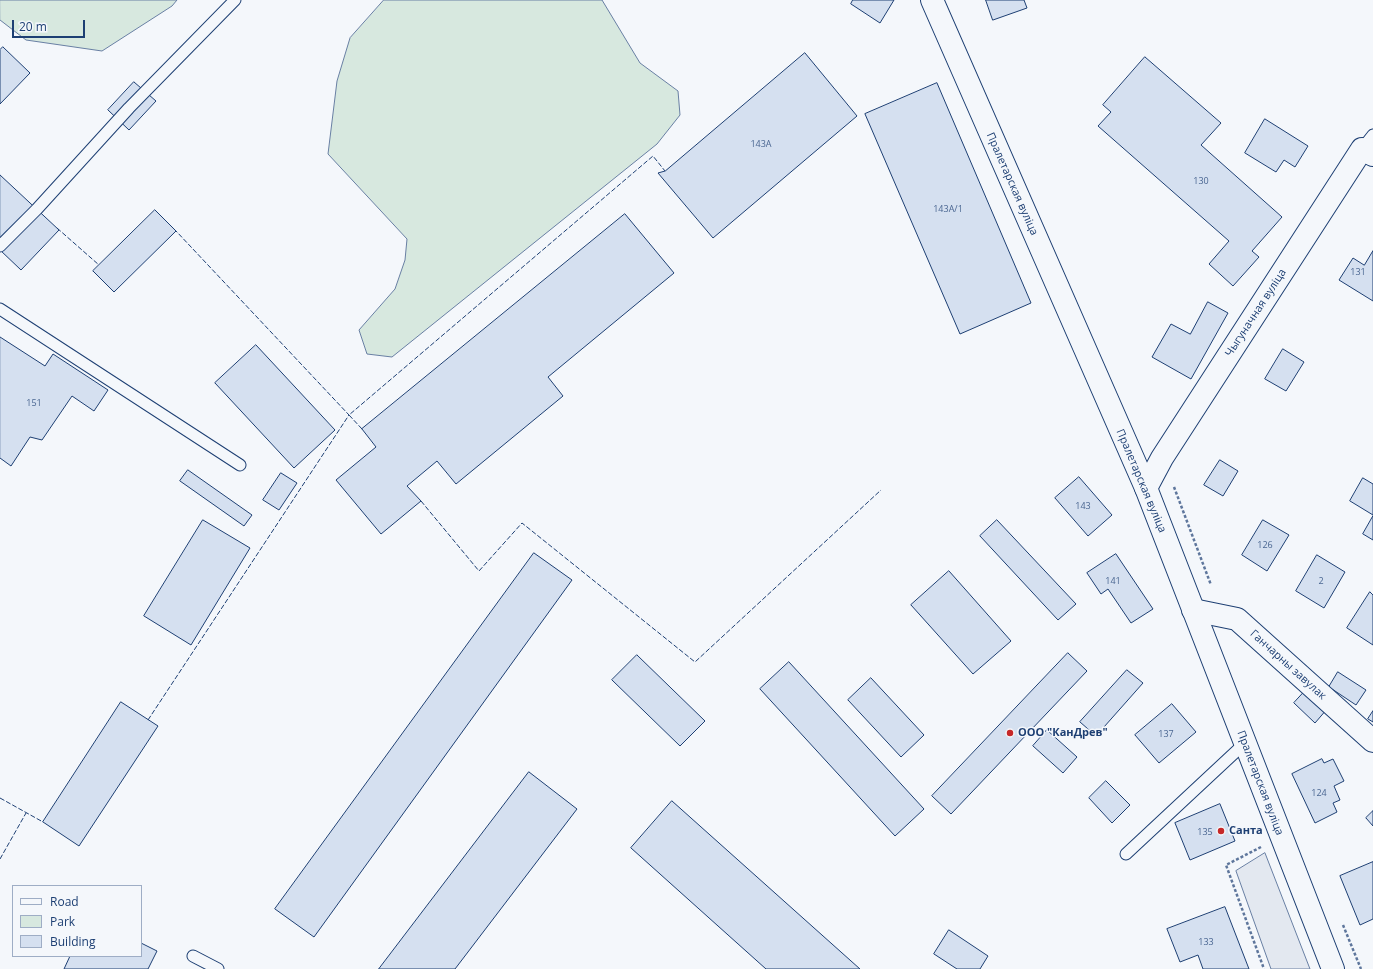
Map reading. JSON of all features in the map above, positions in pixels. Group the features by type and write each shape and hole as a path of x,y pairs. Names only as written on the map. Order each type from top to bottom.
{"main road":[{"name":"Пралетарская вуліца","path":"932,0 1146,488 1244,744 1333,969"},
{"name":"Чыгуначная вуліца","path":"1146,488 1162,458 1369,147"},
{"name":"Ганчарны завулак","path":"1193,610 1237,619 1373,741"}],"lane":[{"path":"0,246 37,209 129,108 235,0"},
{"path":"0,309 240,464"},
{"path":"1126,854 1244,744"},
{"path":"193,956 218,969"}],"path":[{"path":"1258,840 1261,846 1226,865 1264,969"}],"green space":[{"path":"0,0 177,0 172,6 102,51 26,40 0,20"},
{"path":"384,0 602,0 640,63 678,91 680,115 657,144 392,357 367,354 359,330 395,289 405,260 407,239 328,154 337,81 350,38"}],"shaded area":[{"path":"1265,853 1310,969 1271,969 1236,871"}],"building":[{"path":"853,0 894,0 880,23 851,4"},
{"path":"986,0 1024,0 1027,8 993,20"},
{"path":"3,47 30,73 0,104 0,50"},
{"path":"805,53 857,116 713,238 658,173 665,171"},
{"path":"1145,57 1221,123 1201,145 1282,217 1252,251 1259,257 1233,286 1209,264 1229,241 1098,126 1111,112 1103,105"},
{"path":"134,82 156,101 129,130 108,110"},
{"path":"937,83 1031,303 960,334 865,114"},
{"path":"1265,119 1308,146 1295,167 1284,160 1276,172 1245,153"},
{"path":"0,175 59,230 21,270 0,250"},
{"path":"155,210 176,231 114,292 93,271"},
{"path":"625,214 674,273 548,377 563,396 456,484 437,461 407,486 421,501 381,534 336,480 376,447 362,429"},
{"path":"1373,251 1373,301 1339,280 1353,258 1364,265"},
{"path":"1208,302 1228,313 1191,379 1152,357 1171,324 1190,334"},
{"path":"0,337 45,366 53,354 108,390 94,411 72,396 42,440 30,437 11,466 0,458"},
{"path":"256,345 335,430 294,468 215,383"},
{"path":"1283,349 1304,362 1286,391 1265,379"},
{"path":"1220,460 1238,471 1223,496 1204,485"},
{"path":"188,470 252,515 244,526 180,481"},
{"path":"281,473 297,483 279,510 263,500"},
{"path":"1079,477 1112,515 1088,536 1055,498"},
{"path":"1363,478 1373,484 1373,515 1350,501"},
{"path":"1373,516 1373,540 1363,534"},
{"path":"203,520 250,548 191,645 144,616"},
{"path":"997,520 1076,604 1058,620 980,536"},
{"path":"1263,520 1289,535 1267,571 1242,555"},
{"path":"534,553 572,580 314,937 275,909"},
{"path":"1116,554 1153,609 1131,623 1108,589 1101,594 1087,573"},
{"path":"1317,555 1345,572 1324,608 1296,591"},
{"path":"949,571 1011,641 973,674 911,605"},
{"path":"1370,592 1373,595 1373,645 1347,628"},
{"name":"ООО \"КанДрев\"","path":"1068,653 1087,671 951,814 932,796"},
{"path":"637,655 705,721 680,746 612,680"},
{"path":"789,662 924,809 895,836 760,689"},
{"path":"1127,670 1143,683 1096,736 1080,722"},
{"path":"1338,672 1366,690 1356,705 1329,687"},
{"path":"871,678 924,735 901,757 848,700"},
{"path":"1306,690 1327,709 1315,723 1294,703"},
{"path":"121,702 158,726 79,846 43,822"},
{"path":"1172,704 1196,732 1159,763 1135,735"},
{"path":"1373,711 1373,722 1368,719"},
{"path":"1047,730 1077,757 1063,773 1033,746"},
{"path":"1322,759 1324,763 1333,759 1344,781 1334,786 1340,800 1333,803 1337,812 1315,823 1292,774"},
{"path":"529,772 577,809 455,969 379,969"},
{"path":"1106,781 1130,805 1112,823 1089,798"},
{"path":"672,801 860,969 766,969 631,848"},
{"path":"1220,804 1235,841 1190,860 1175,823"},
{"path":"1373,811 1373,826 1366,818"},
{"path":"1373,862 1373,919 1360,925 1340,876"},
{"path":"1225,907 1249,969 1203,969 1198,955 1180,962 1167,929"},
{"path":"949,930 988,956 980,969 957,969 934,954"},
{"path":"142,944 157,951 148,969 64,969 70,957 142,957"}],"fence":[{"path":"362,429 349,415 653,156 665,171"},
{"path":"57,228 99,265"},
{"path":"148,720 349,415 176,231"},
{"path":"421,501 479,571 522,523 695,662 881,490"},
{"path":"0,798 43,822"},
{"path":"0,859 26,813"}],"place":[{"name":"ООО \"КанДрев\"","path":"1010,733"},
{"name":"Санта","path":"1221,831"}]}
